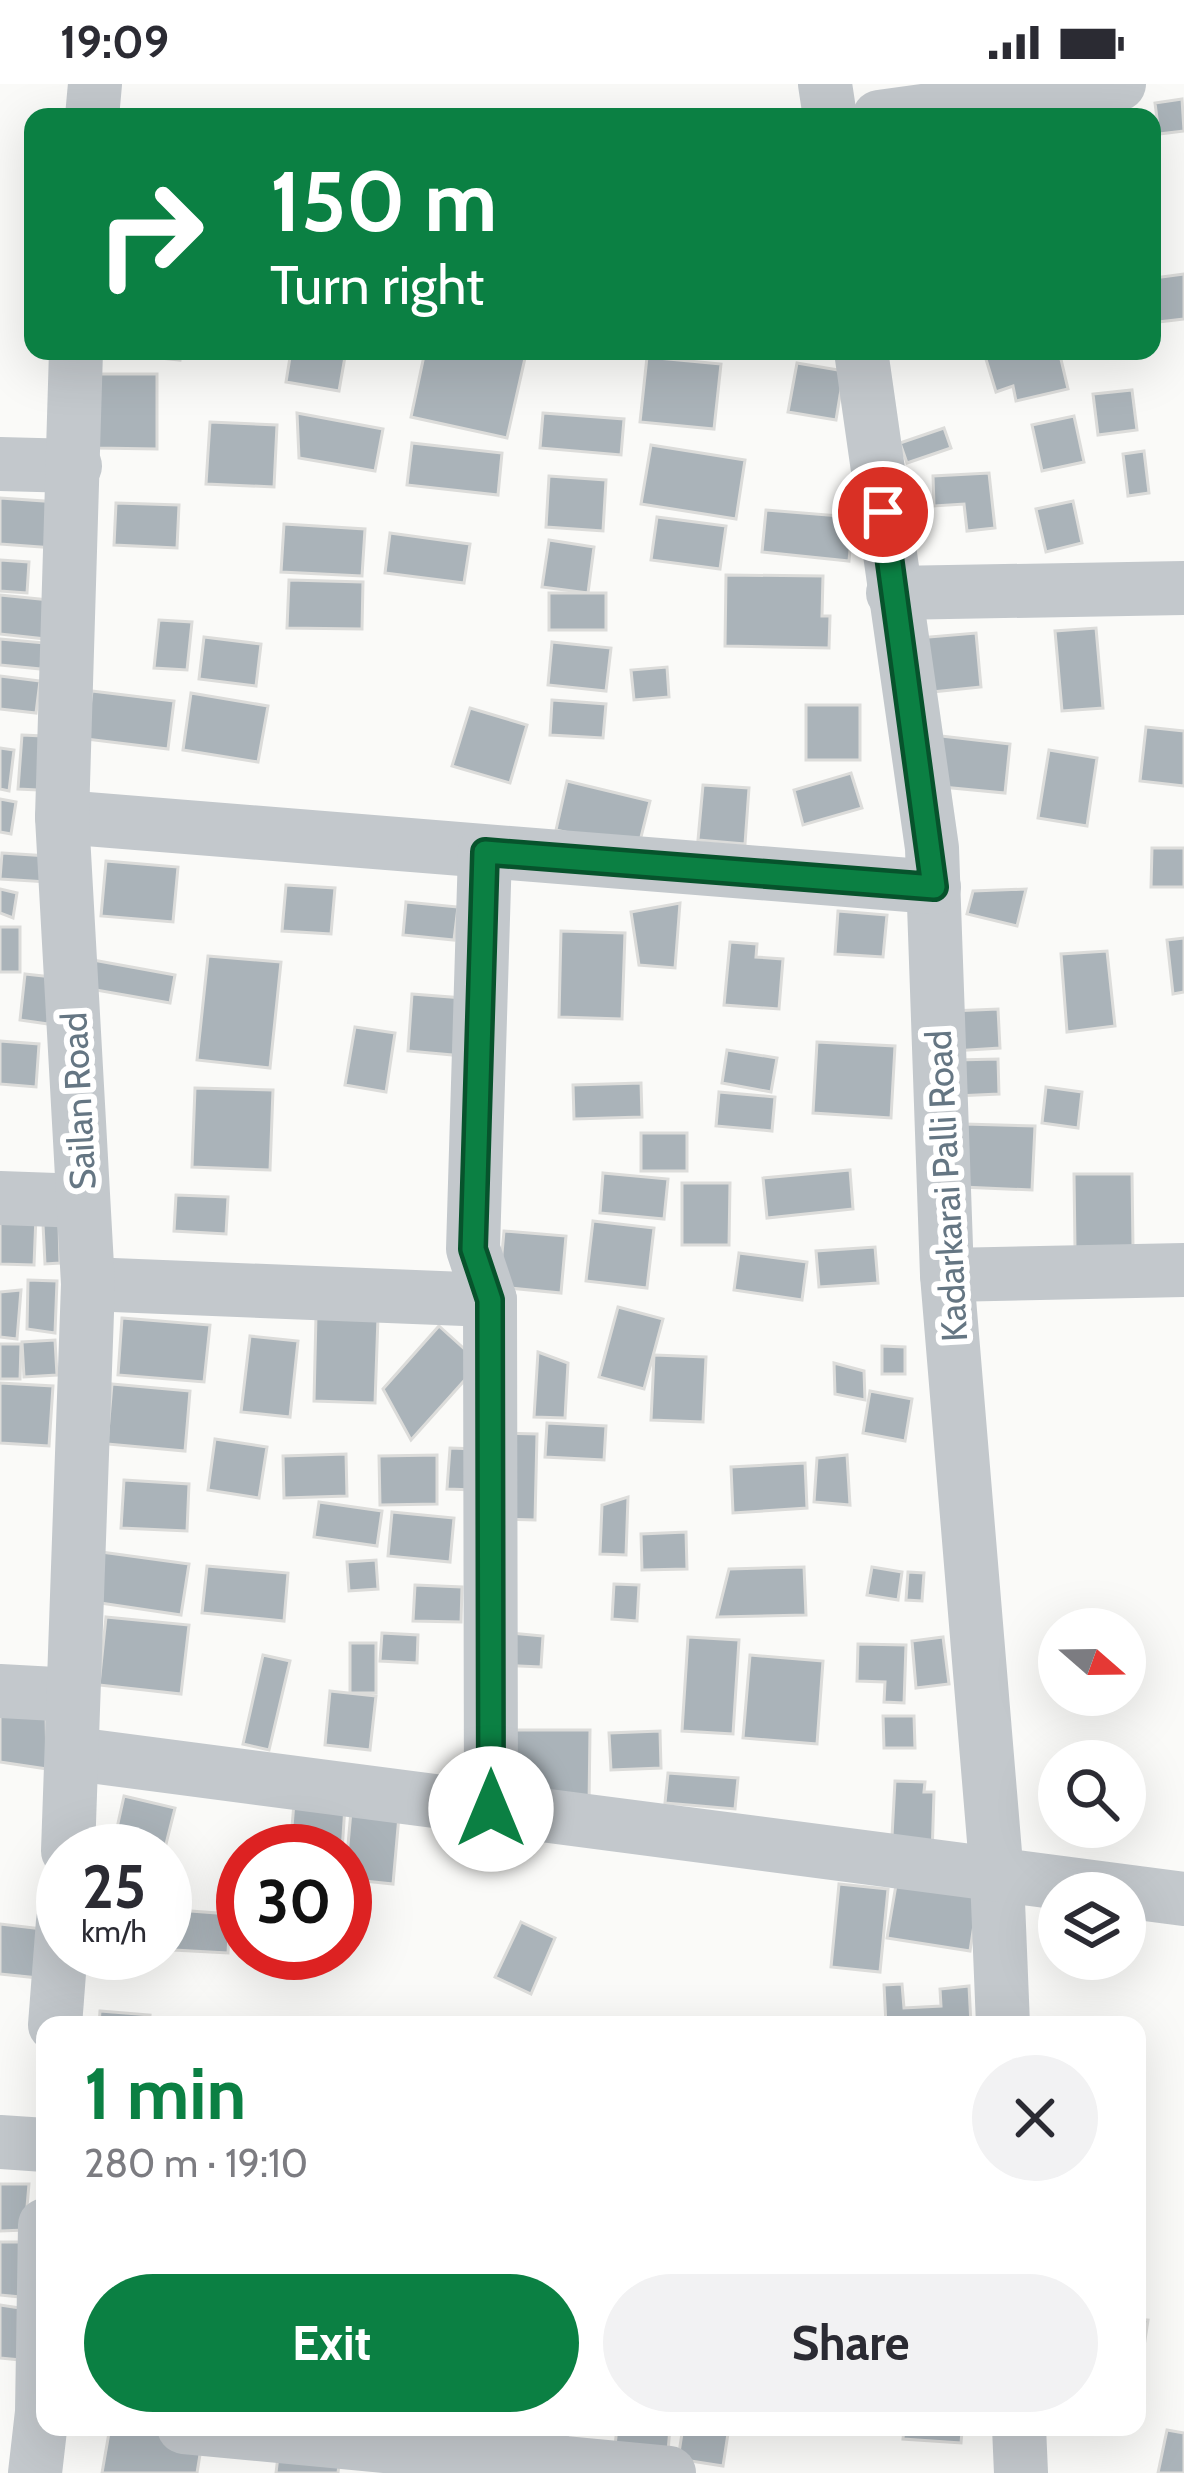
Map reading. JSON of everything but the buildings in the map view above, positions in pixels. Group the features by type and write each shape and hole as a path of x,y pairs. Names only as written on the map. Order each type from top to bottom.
{"street":[{"path":"944,108 1119,84"},
{"name":"Sailan Road","path":"70,1824 88,1284 62,817 76,360"},
{"name":"Kadarkarai Palli Road","path":"862,360 934,887 947,1275 997,1877 1003,2016"},
{"path":"0,464 76,466"},
{"path":"893,593 1184,588"},
{"path":"62,817 934,887"},
{"path":"485,852 473,1249 490,1300 491,1809"},
{"path":"0,1198 83,1201"},
{"path":"947,1275 1184,1270"},
{"path":"88,1284 490,1300"},
{"path":"0,1691 73,1695"},
{"path":"75,1754 1184,1899"},
{"path":"57,2016 59,1980"},
{"path":"0,2142 36,2144"},
{"path":"35,2473 40,2436"},
{"path":"327,2436 586,2470 669,2473"},
{"path":"1019,2436 1021,2473"}],"route":[{"path":"491,1809 490,1300 473,1249 485,852 934,887 883,512"}]}
